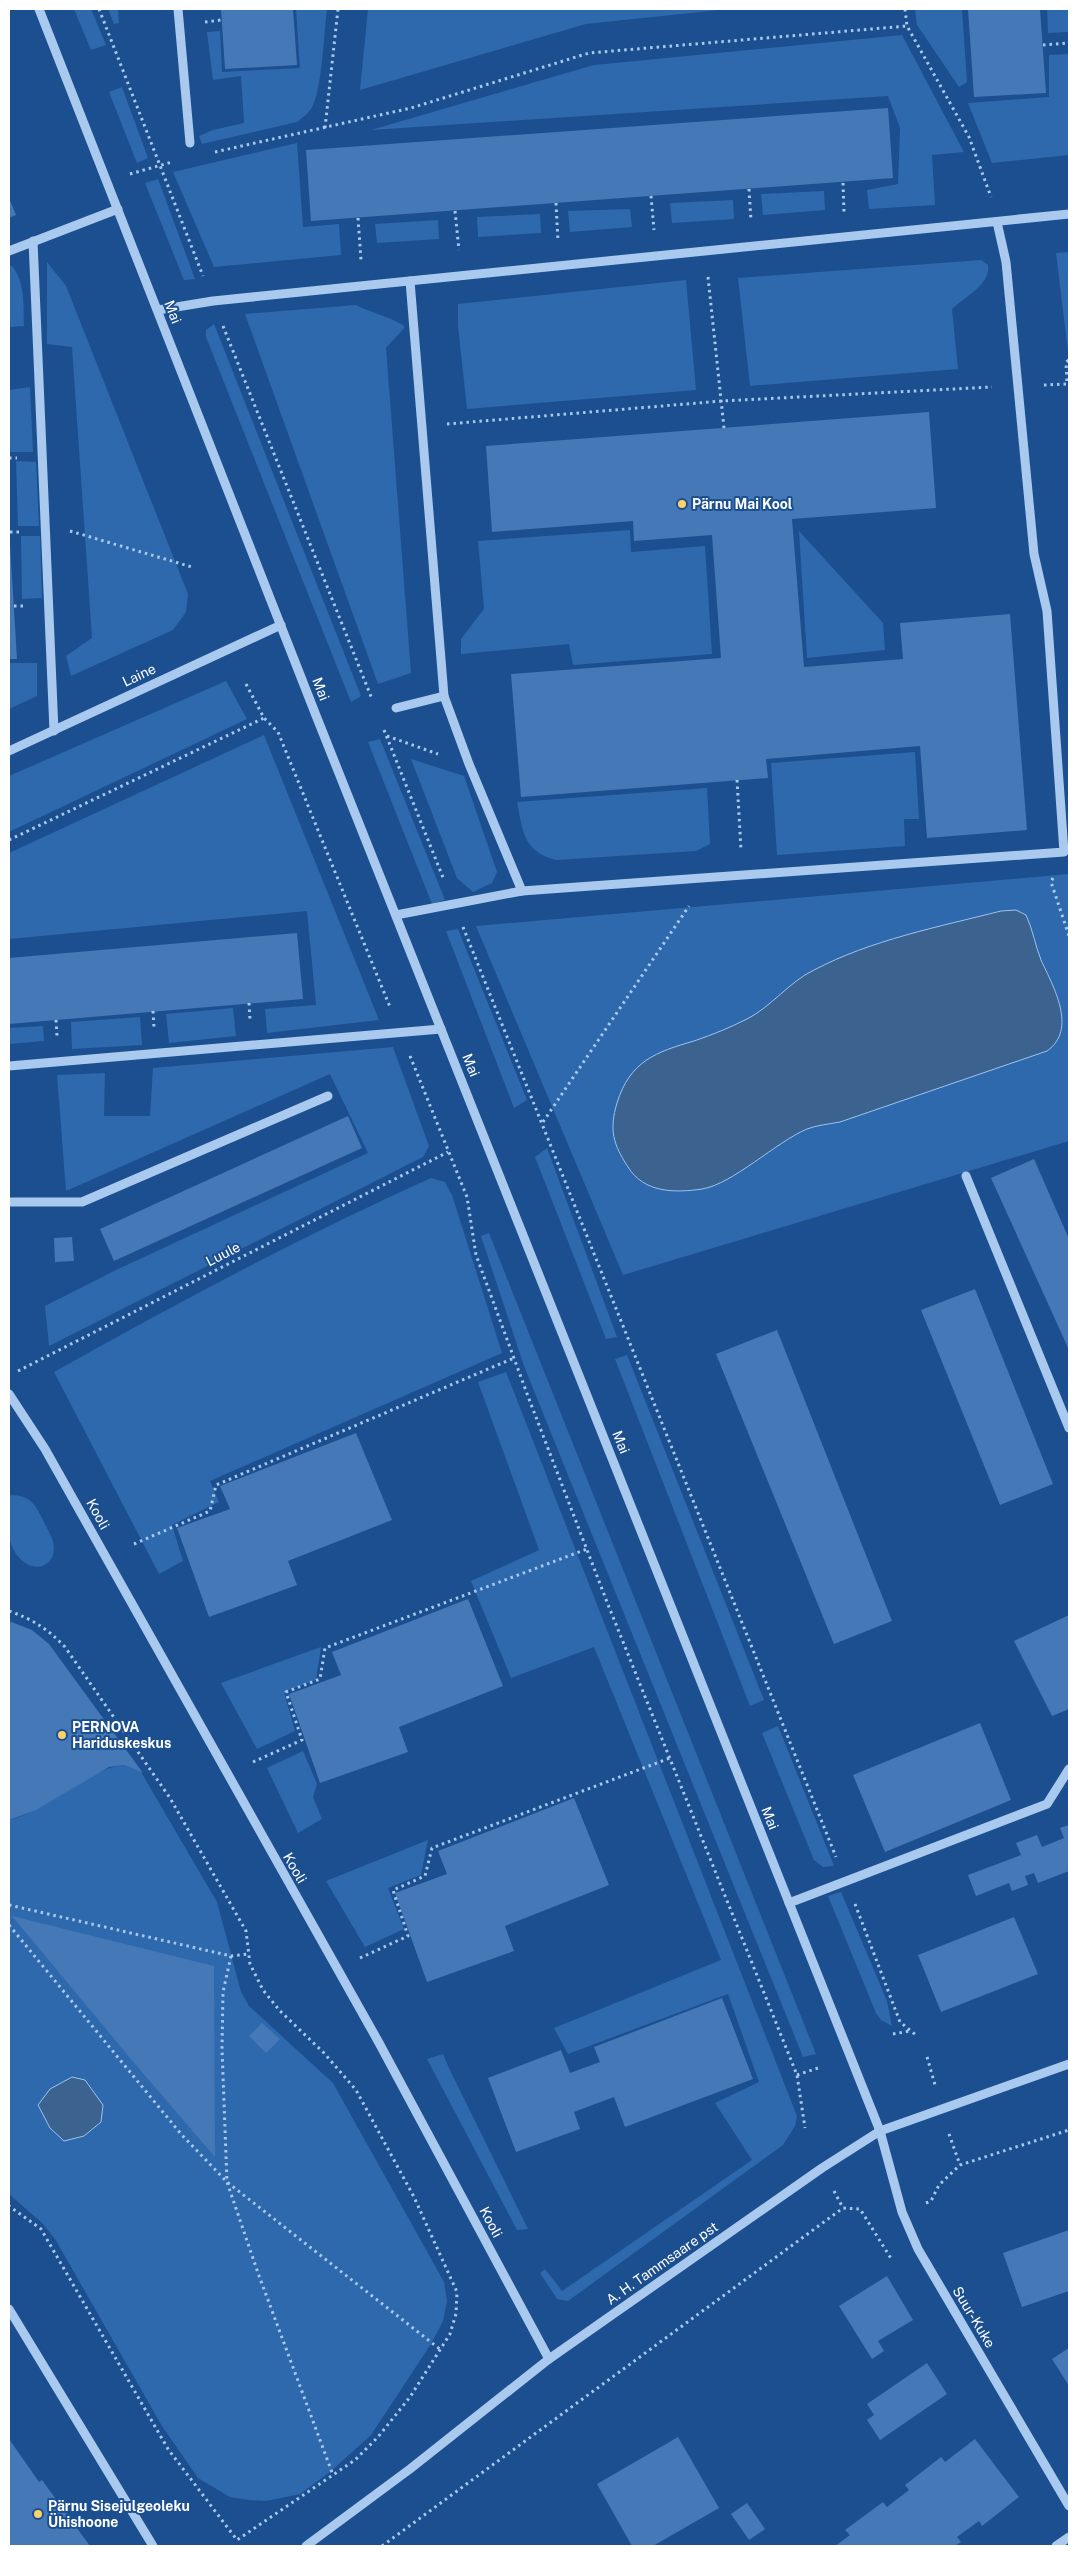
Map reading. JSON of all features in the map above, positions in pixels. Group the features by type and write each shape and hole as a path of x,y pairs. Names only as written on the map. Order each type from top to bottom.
{"street":[{"name":"Mai","path":"40,9 281,625 880,2131"},
{"path":"178,9 190,143"},
{"path":"9,251 118,209"},
{"path":"158,310 213,301 1069,214"},
{"path":"396,915 522,890 1064,852 1047,611 1034,554 1006,262 997,222"},
{"path":"33,241 54,730"},
{"path":"410,281 444,696 468,764 522,890"},
{"name":"Laine","path":"9,751 281,625"},
{"path":"396,708 444,696"},
{"path":"9,1066 441,1029"},
{"path":"9,1202 82,1202 328,1096"},
{"path":"966,1176 1069,1428"},
{"name":"Kooli","path":"9,1394 45,1449 378,2040 549,2359"},
{"path":"789,1903 1046,1804 1069,1769"},
{"name":"A. H. Tammsaare pst","path":"306,2546 410,2469 549,2359 822,2168 880,2131 1069,2064"},
{"name":"Suur-Kuke","path":"880,2131 902,2212 918,2249 1069,2506"},
{"path":"9,2309 153,2546"},
{"path":"1056,2546 1069,2536"}],"path":[{"path":"99,9 375,707"},
{"path":"325,128 338,9"},
{"path":"906,9 907,26 969,137 995,210 997,222"},
{"path":"211,152 411,108 589,53 907,26"},
{"path":"1043,45 1069,43"},
{"path":"106,180 177,161"},
{"path":"843,182 844,215"},
{"path":"749,189 751,230"},
{"path":"651,196 654,238"},
{"path":"556,203 558,246"},
{"path":"455,211 459,255"},
{"path":"358,218 362,263"},
{"path":"705,252 724,428"},
{"path":"422,427 722,401 1067,384 1066,362 1069,360"},
{"path":"45,524 192,567"},
{"path":"246,684 264,718 278,732 467,1197 476,1255 587,1549 797,2075 805,2128"},
{"path":"9,840 264,718"},
{"path":"381,722 846,1881 900,2022 917,2036"},
{"path":"386,736 468,764"},
{"path":"737,780 742,875"},
{"path":"1064,852 1051,882 1069,936"},
{"path":"542,1123 707,878"},
{"name":"Luule","path":"17,1372 448,1152"},
{"path":"134,1544 210,1510 216,1485 514,1358"},
{"path":"253,1762 302,1740 286,1692 320,1679 325,1648 587,1549"},
{"path":"9,1611 30,1618 50,1630 65,1647 97,1691 170,1798 246,1931 250,1964 263,1990 280,2012 324,2053 356,2090 414,2197 457,2292 456,2314 450,2334 410,2397 378,2436 355,2460 237,2540 168,2449 41,2229 9,2206"},
{"path":"360,1958 408,1936 393,1890 425,1876 432,1848 670,1758"},
{"path":"9,1905 231,1956 249,1954"},
{"path":"9,1924 181,2134 228,2182 440,2350"},
{"path":"231,1956 223,1992 222,2049 228,2182 258,2273 333,2475"},
{"path":"893,2034 910,2030"},
{"path":"797,2075 821,2067"},
{"path":"923,2203 931,2201 939,2185 960,2165 1069,2130"},
{"path":"953,2149 960,2165"},
{"path":"832,2187 843,2208"},
{"path":"382,2546 843,2208 860,2209 873,2226"}],"shaded area":[{"path":"74,9 91,9 106,45 91,50"},
{"path":"108,9 118,9 119,23 114,24"},
{"path":"296,9 327,9 319,86 310,110 297,122 202,144 199,136 213,130 244,123 241,76 213,80 207,32 220,31 222,72 300,68"},
{"path":"368,9 728,9 586,24 360,90"},
{"path":"915,9 962,9 967,82 959,87 917,25"},
{"path":"1047,9 1069,9 1069,32 1048,33"},
{"path":"902,35 964,152 932,155 935,205 869,209 867,190 898,184 900,128 888,96 371,130 594,65"},
{"path":"1069,54 1069,155 992,163 968,103 1049,97 1049,55"},
{"path":"122,87 148,158 137,163 109,92"},
{"path":"297,143 303,227 339,224 341,255 214,267 173,172"},
{"path":"158,179 195,279 184,280 145,183"},
{"path":"824,191 825,210 763,215 761,194"},
{"path":"733,200 734,219 672,223 670,203"},
{"path":"630,209 632,227 570,232 568,211"},
{"path":"540,214 541,233 478,237 477,217"},
{"path":"438,220 439,239 377,243 375,224"},
{"path":"1069,252 1069,360 1056,253"},
{"path":"981,260 988,265 988,272 985,278 976,290 952,309 958,369 750,386 738,278"},
{"path":"47,262 66,286 188,594 186,612 173,630 71,676 66,656 92,638 72,347 47,344"},
{"path":"9,266 12,266 22,287 24,326 9,327"},
{"path":"686,280 696,390 467,409 458,326 458,304"},
{"path":"356,305 396,321 405,327 386,348 411,673 378,684 245,314"},
{"path":"214,324 361,696 351,702 206,337 206,330"},
{"path":"30,387 33,452 9,452 9,390"},
{"path":"16,461 36,462 39,526 18,526"},
{"path":"630,530 631,552 705,546 712,654 573,665 569,644 461,654 461,639 484,609 478,541"},
{"path":"799,531 883,623 885,650 807,658"},
{"path":"21,536 40,536 42,598 22,599"},
{"path":"9,663 37,663 37,696 9,709"},
{"path":"226,681 247,719 9,832 9,776"},
{"path":"264,735 379,1020 267,1033 265,1009 316,1005 307,911 9,939 9,853"},
{"path":"380,739 445,900 432,904 368,742"},
{"path":"915,752 919,819 904,819 905,846 777,855 771,763"},
{"path":"411,759 464,776 497,872 492,883 473,892 457,878"},
{"path":"707,788 710,844 696,851 556,860 537,851 526,839 517,802"},
{"path":"1069,874 1069,1141 623,1275 476,926"},
{"path":"1016,910 1026,915 1041,960 1060,1007 1061,1031 1056,1042 1047,1051 840,1122 807,1129 714,1186 681,1191 661,1189 643,1182 628,1167 616,1144 613,1121 622,1089 629,1077 646,1060 668,1049 708,1036 747,1019 764,1008 805,975 858,950 905,935 1001,911"},
{"path":"458,929 527,1100 514,1108 446,931"},
{"path":"233,1008 236,1036 169,1043 166,1014"},
{"path":"140,1017 142,1045 72,1049 71,1022"},
{"path":"43,1026 44,1041 9,1044 9,1028"},
{"path":"393,1047 429,1146 423,1157 49,1346 45,1306 116,1270 368,1153 330,1074 66,1191 57,1075 105,1073 104,1116 150,1116 153,1068"},
{"path":"547,1148 617,1337 606,1339 535,1157"},
{"path":"431,1178 445,1182 452,1195 502,1353 210,1481 219,1502 172,1525 183,1561 159,1574 54,1372 240,1271 335,1223"},
{"path":"489,1233 816,2054 803,2057 524,1366 481,1236"},
{"path":"627,1355 764,1700 750,1706 615,1359"},
{"path":"506,1372 797,2116 795,2126 783,2145 568,2301 557,2299 540,2273 545,2269 562,2291 752,2160 715,2103 759,2082 728,1994 568,2054 554,2028 721,1960 594,1647 511,1678 471,1581 539,1550 478,1382"},
{"path":"9,1496 27,1498 39,1512 53,1542 54,1552 51,1560 45,1565 38,1567 30,1565 22,1560 15,1551 9,1538 8,1528"},
{"path":"321,1647 316,1680 284,1692 295,1731 257,1749 221,1683"},
{"path":"778,1726 834,1866 823,1867 814,1860 762,1733"},
{"path":"303,1751 317,1784 313,1797 322,1819 298,1833 267,1768"},
{"path":"124,1765 141,1772 217,1902 241,1992 249,2006 333,2083 444,2282 447,2301 443,2321 431,2344 371,2435 330,2472 300,2494 266,2501 249,2500 230,2497 198,2478 162,2426 55,2239 42,2223 9,2194 9,1820 38,1808 94,1774"},
{"path":"428,1840 421,1875 388,1888 404,1929 365,1947 326,1881"},
{"path":"841,1892 887,2001 892,2026 881,2020 876,2013 828,1896"},
{"path":"443,2054 528,2229 517,2230 427,2059"},
{"path":"72,2077 85,2080 103,2105 101,2122 84,2136 64,2141 50,2128 38,2105 50,2089"}],"building":[{"path":"221,9 293,9 297,65 225,69"},
{"path":"968,9 1040,9 1046,93 974,97"},
{"path":"888,108 893,178 311,221 306,150"},
{"path":"9,198 16,215 9,218"},
{"path":"929,412 936,508 792,519 804,667 903,659 900,623 1010,614 1027,830 927,838 920,746 766,759 768,778 521,797 511,674 721,658 712,535 634,541 633,521 492,532 486,446"},
{"path":"10,544 17,659 9,659"},
{"path":"297,933 303,999 9,1024 9,958"},
{"path":"348,1116 362,1148 114,1261 100,1229"},
{"path":"1034,1159 1069,1239 1069,1350 991,1178"},
{"path":"72,1237 74,1261 55,1262 54,1238"},
{"path":"975,1289 1053,1484 1000,1505 921,1310"},
{"path":"777,1330 892,1621 834,1644 716,1354"},
{"path":"356,1433 392,1520 288,1561 297,1585 209,1617 177,1528 230,1509 220,1486"},
{"path":"468,1599 503,1686 399,1727 408,1752 320,1783 289,1694 341,1675 332,1652"},
{"path":"1069,1615 1069,1709 1052,1716 1014,1641"},
{"name":"PERNOVA Hariduskeskus","path":"9,1621 32,1630 49,1644 143,1773 124,1765 109,1767 36,1810 9,1820"},
{"path":"980,1723 1011,1800 885,1852 853,1775"},
{"path":"574,1798 609,1885 505,1926 514,1951 427,1982 395,1893 447,1874 438,1851"},
{"path":"1069,1825 1069,1871 1038,1883 1034,1873 1025,1876 1028,1885 1012,1891 1009,1883 976,1896 968,1875 1021,1855 1016,1843 1037,1835 1042,1847 1064,1838 1060,1828"},
{"path":"12,1916 214,1966 215,2157 135,2064"},
{"path":"1014,1917 1038,1974 941,2012 918,1955"},
{"path":"722,1998 753,2079 625,2127 614,2097 574,2112 580,2129 516,2152 488,2078 561,2050 570,2073 600,2062 594,2047"},
{"path":"262,2023 280,2039 266,2053 249,2036"},
{"path":"1069,2230 1069,2291 1022,2307 1003,2253"},
{"path":"887,2276 913,2320 878,2341 884,2351 872,2359 839,2306"},
{"path":"1069,2348 1069,2386 1052,2359"},
{"path":"927,2363 947,2394 880,2440 867,2420 874,2415 867,2404"},
{"path":"678,2437 719,2508 653,2546 632,2546 597,2484"},
{"name":"Pärnu Sisejulgeoleku Ühishoone","path":"9,2439 39,2482 42,2480 90,2546 9,2546"},
{"path":"975,2439 1019,2497 982,2526 979,2521 957,2537 961,2542 955,2546 835,2546 850,2535 845,2530 883,2502 887,2507 909,2490 905,2485 941,2457 945,2462"},
{"path":"747,2503 765,2529 749,2540 731,2514"}],"place":[{"name":"Pärnu Mai Kool","path":"682,504"},
{"name":"PERNOVA Hariduskeskus","path":"62,1735"},
{"name":"Pärnu Sisejulgeoleku Ühishoone","path":"38,2514"}]}
